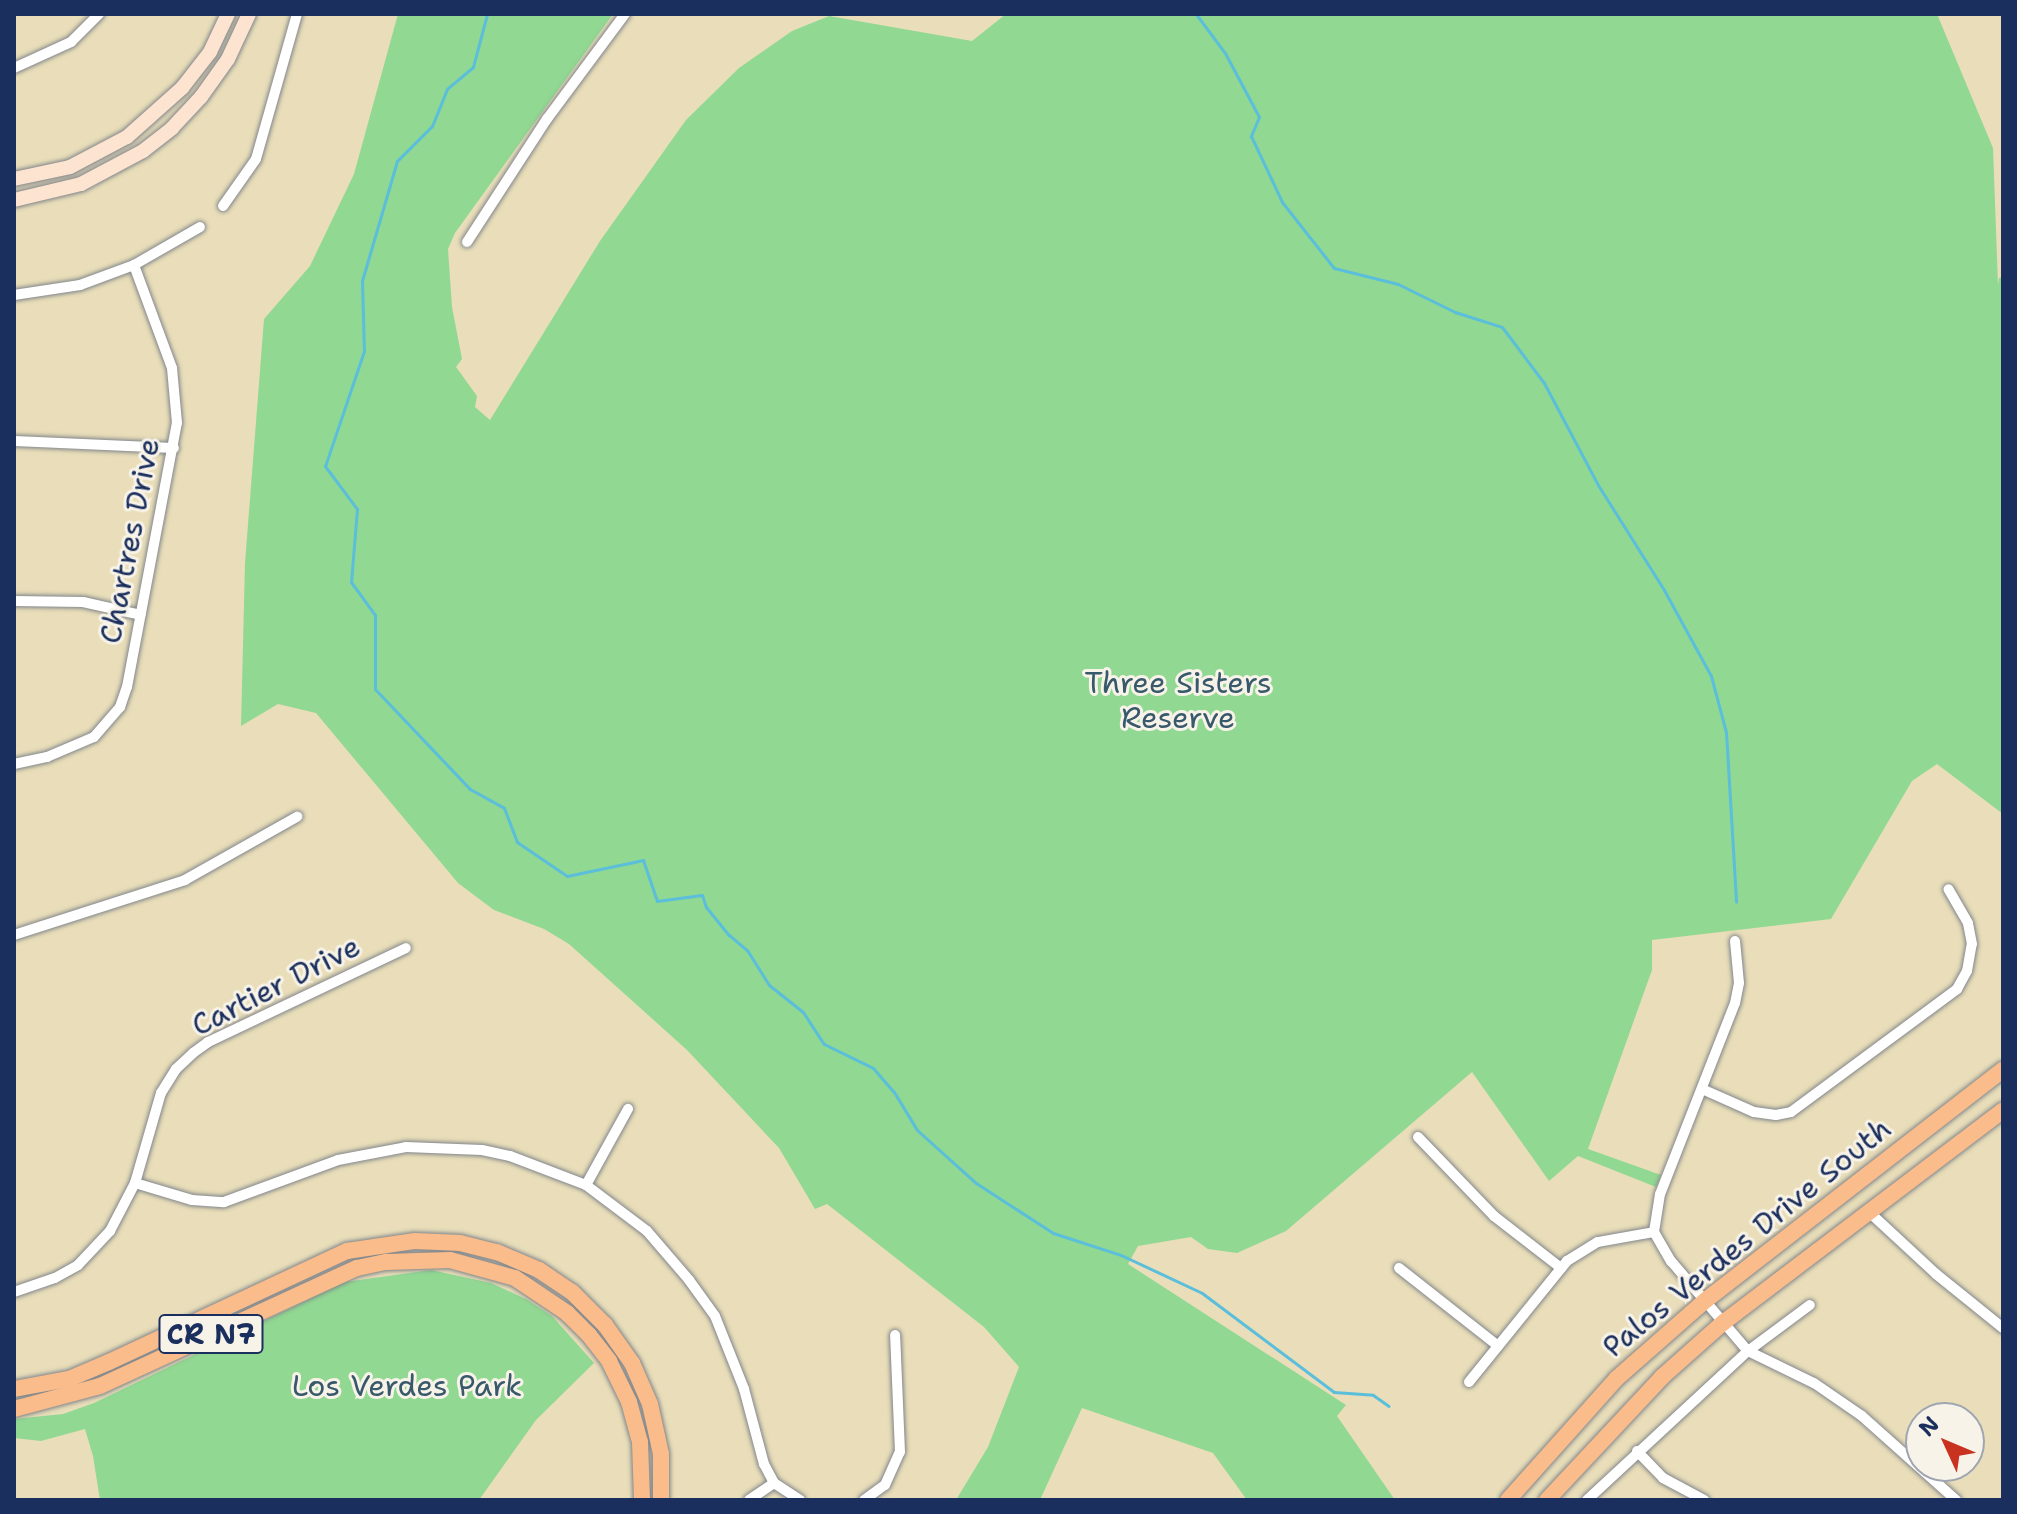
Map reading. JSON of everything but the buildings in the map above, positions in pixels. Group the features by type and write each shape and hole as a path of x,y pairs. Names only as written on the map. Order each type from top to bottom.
{"main road":[{"path":"14,179 70,167 127,137 182,88 210,52 228,14"},
{"path":"14,200 81,184 153,143 201,97 228,59 249,14"},
{"name":"Palos Verdes Drive South","path":"1508,1500 1616,1379 1706,1300 2003,1070"},
{"name":"Palos Verdes Drive South","path":"1547,1500 1652,1387 1724,1322 2003,1110"},
{"name":"CR N7","path":"14,1389 69,1379 347,1251 415,1241 475,1247 539,1270 572,1292 605,1325 632,1363 650,1404 661,1454 661,1500"},
{"path":"408,1261 416,1249 465,1251 475,1247"},
{"name":"CR N7","path":"14,1409 100,1386 357,1268 408,1261 450,1260 515,1278 556,1305 589,1335 609,1361 629,1402 640,1442 642,1500"}],"street":[{"path":"14,68 71,42 99,14"},
{"path":"223,206 256,159 297,14"},
{"path":"467,242 547,119 625,14"},
{"path":"14,295 80,285 134,265 200,227"},
{"name":"Chartres Drive","path":"14,764 77,746 108,724 127,687 174,448 177,403 172,368 134,265"},
{"path":"14,441 174,448"},
{"path":"14,601 83,602 141,615"},
{"path":"14,935 185,880 297,817"},
{"path":"1702,1089 1754,1112 1776,1115 1791,1112 1957,989 1967,971 1972,944 1968,923 1948,889"},
{"path":"1735,941 1739,983 1735,1003 1660,1194 1654,1232 1671,1261 1748,1351 1814,1383 1862,1416 1956,1500"},
{"name":"Cartier Drive","path":"14,1292 55,1278 96,1250 126,1208 161,1093 176,1069 193,1053 208,1042 406,948"},
{"path":"586,1185 628,1109"},
{"path":"1418,1137 1494,1216 1561,1268"},
{"path":"135,1183 192,1200 224,1202 338,1160 374,1151 419,1147 482,1150 510,1156 586,1185 647,1231 715,1316 735,1363 764,1464 774,1483 800,1500"},
{"path":"1868,1211 1936,1274 2003,1328"},
{"path":"1469,1382 1561,1268 1598,1242 1654,1232"},
{"path":"1399,1268 1498,1346"},
{"path":"1587,1500 1748,1351 1810,1305"},
{"path":"864,1500 885,1485 900,1452 895,1335"},
{"path":"1637,1451 1663,1478 1704,1500"},
{"path":"749,1500 774,1483"}],"green space":[{"name":"Three Sisters Reserve","path":"398,14 613,14 455,233 448,249 452,307 462,359 456,367 477,396 475,407 490,420 600,241 686,120 739,68 792,31 829,16 972,41 1006,14 1937,14 1993,148 1998,285 1999,278 2003,277 2003,814 1937,764 1912,781 1831,919 1652,940 1652,970 1588,1149 1661,1175 1656,1187 1578,1156 1549,1181 1472,1072 1286,1231 1237,1253 1208,1249 1191,1237 1138,1246 1128,1264 1346,1405 1337,1416 1395,1500 1247,1500 1213,1453 1082,1408 1040,1500 956,1500 988,1447 1019,1367 984,1327 827,1204 815,1209 779,1148 687,1050 569,944 544,929 494,910 458,883 316,713 278,704 241,726 245,563 264,319 310,266 354,174"},
{"name":"Los Verdes Park","path":"431,1270 491,1283 526,1299 552,1316 594,1363 536,1420 479,1500 100,1500 85,1429 41,1441 14,1438 14,1419 63,1414 94,1403 345,1282"}],"waterway":[{"path":"487,14 473,67 447,89 432,126 397,161 362,281 364,351 325,466 357,509 351,582 375,615 375,689 470,789 504,808 517,842 567,876 643,860 657,901 702,895 706,907 729,935 747,950 769,985 803,1012 824,1044 873,1068 894,1092 917,1130 976,1183 1053,1233 1121,1255 1202,1293 1334,1392 1373,1395 1389,1406"},
{"path":"1196,14 1225,53 1259,117 1251,136 1282,202 1334,268 1398,284 1455,312 1502,327 1544,383 1598,485 1664,590 1711,676 1726,732 1736,902"}]}
